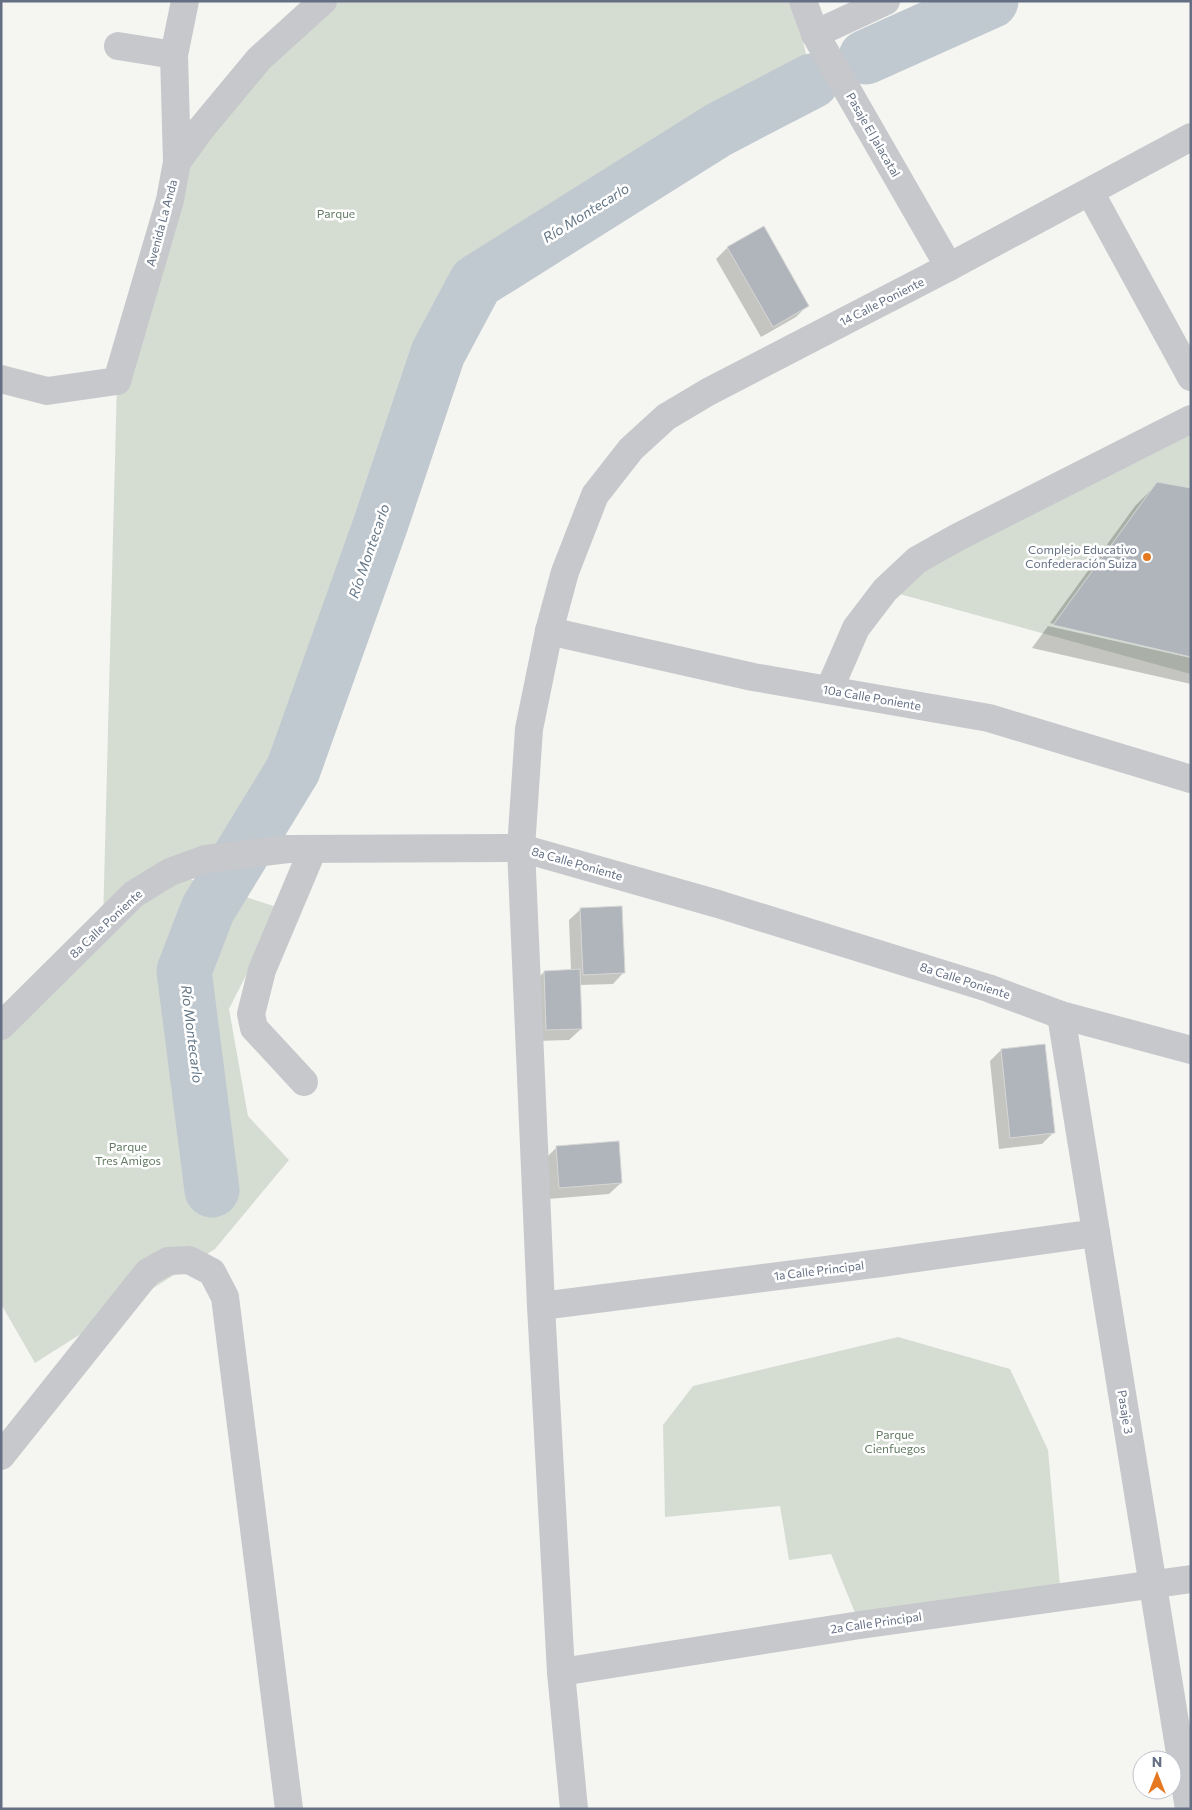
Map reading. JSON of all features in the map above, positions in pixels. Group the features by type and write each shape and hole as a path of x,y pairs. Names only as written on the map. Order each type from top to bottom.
{"street":[{"path":"177,162 174,55 184,1"},
{"name":"Avenida La Anda","path":"1,379 47,391 117,381 170,200 177,162 200,130 259,59 323,1"},
{"name":"Pasaje El Jalacatal","path":"803,1 815,34 949,267"},
{"path":"815,34 886,1"},
{"path":"118,46 174,55"},
{"name":"14 Calle Poniente","path":"574,1809 561,1672 541,1306 521,848 529,729 549,631 565,572 595,495 631,449 666,417 708,392 949,267 1191,137"},
{"path":"1090,192 1191,377"},
{"path":"829,690 856,628 885,590 917,560 958,537 1191,419"},
{"name":"10a Calle Poniente","path":"549,631 753,677 989,718 1191,779"},
{"name":"8a Calle Poniente","path":"1,1026 134,894 170,872 206,859 300,849 521,848 718,904 988,988 1061,1014 1191,1050"},
{"path":"300,849 262,970 251,1014 254,1028 304,1082"},
{"name":"Pasaje 3","path":"1061,1014 1189,1809"},
{"name":"1a Calle Principal","path":"541,1306 881,1263 1096,1233"},
{"path":"1,1456 148,1272 168,1261 189,1260 212,1272 225,1297 288,1809"},
{"name":"2a Calle Principal","path":"561,1672 850,1626 1191,1579"}],"green space":[{"name":"Parque","path":"325,1 794,1 812,81 623,190 476,282 381,523 293,770 206,859 180,876 280,908 229,1009 248,1116 289,1160 215,1249 35,1363 1,1304 1,1030 103,924 117,381 200,130"},
{"path":"1191,420 1191,674 885,590"},
{"name":"Parque Cienfuegos","path":"898,1337 1010,1369 1048,1450 1061,1597 860,1625 831,1554 789,1560 780,1506 665,1517 663,1425 693,1386"}],"building":[{"path":"764,226 809,306 773,327 727,247"},
{"name":"Complejo Educativo Confederación Suiza","path":"1157,482 1191,488 1191,657 1053,625"},
{"path":"622,906 625,973 583,975 580,908"},
{"path":"580,969 582,1029 546,1030 544,971"},
{"path":"1045,1044 1055,1133 1010,1138 1001,1049"},
{"path":"619,1141 622,1183 559,1188 556,1146"}],"waterway":[{"name":"Río Montecarlo","path":"866,57 991,1"},
{"name":"Río Montecarlo","path":"212,1190 184,971 208,909 293,770 381,523 438,353 476,282 718,130 812,81"}],"place":[{"name":"Complejo Educativo Confederación Suiza","path":"1147,557"}],"park label":[{"name":"Parque Tres Amigos","path":"128,1154"}]}
